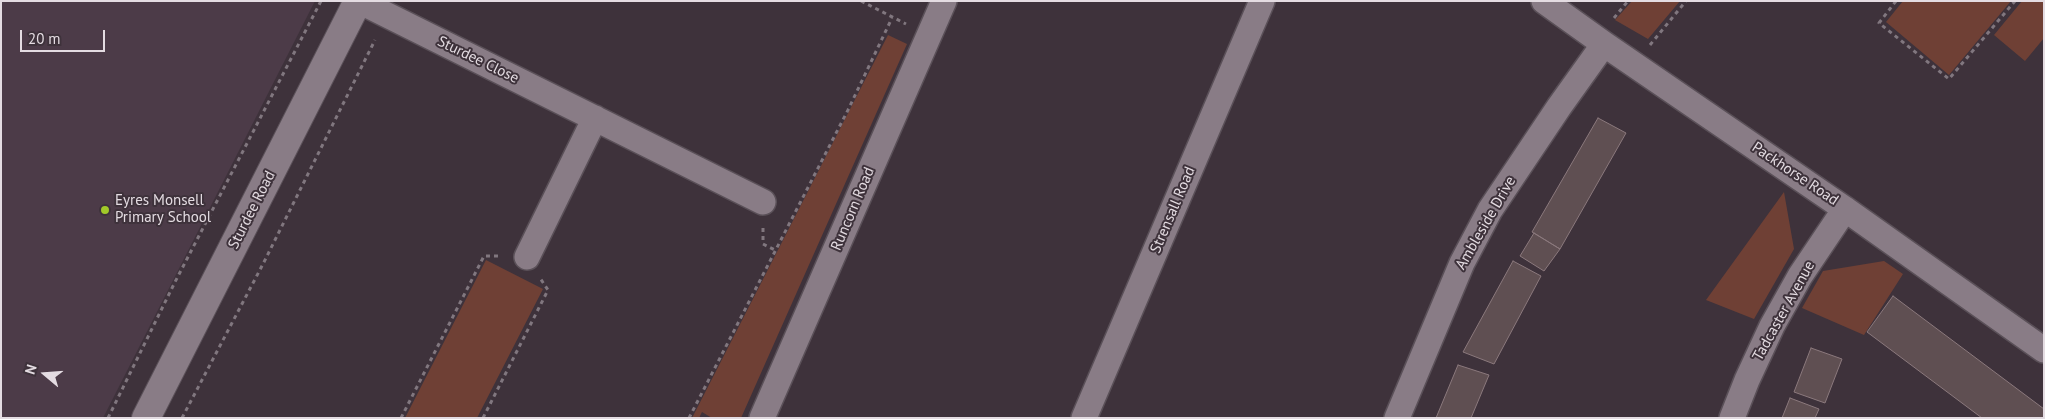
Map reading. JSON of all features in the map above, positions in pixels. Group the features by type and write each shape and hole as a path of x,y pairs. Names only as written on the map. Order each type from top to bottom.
{"street":[{"name":"Sturdee Close","path":"359,1 763,202"},
{"name":"Sturdee Road","path":"146,418 359,1"},
{"name":"Runcorn Road","path":"762,418 944,1"},
{"name":"Strensall Road","path":"1084,418 1262,1"},
{"name":"Packhorse Road","path":"1544,1 1845,208 2044,350"},
{"name":"Ambleside Drive","path":"1397,418 1462,263 1490,210 1604,44"},
{"path":"527,256 596,118"},
{"name":"Tadcaster Avenue","path":"1732,418 1772,326 1800,276 1845,208"}],"path":[{"path":"108,418 175,282 321,1"},
{"path":"861,1 929,35"},
{"path":"1633,64 1686,1"},
{"path":"1896,1 1879,22 1949,79 2015,1"},
{"path":"182,418 263,264 388,15"},
{"path":"688,418 848,110 892,18"},
{"path":"401,418 484,256 527,256 548,290 483,418"}],"shaded area":[{"name":"Eyres Monsell Primary School","path":"1,1 315,1 103,418 1,418"},
{"path":"1632,1 1680,1 1648,39 1615,20"},
{"path":"1903,1 2011,1 1949,75 1886,22"},
{"path":"2022,1 2044,1 2044,38 2025,61 1994,35"},
{"path":"888,35 907,44 741,418 712,418 702,412 699,418 692,418"},
{"path":"1784,192 1794,249 1754,319 1706,300"},
{"path":"486,260 543,289 477,418 405,418"},
{"path":"1884,261 1903,274 1864,335 1802,308 1823,271"}],"building":[{"path":"1598,118 1626,133 1560,249 1532,232"},
{"path":"1534,233 1560,249 1544,271 1520,256"},
{"path":"1513,261 1541,276 1494,364 1463,352"},
{"path":"1893,296 2044,409 2044,418 1982,418 1867,332"},
{"path":"1811,348 1842,359 1825,403 1794,392"},
{"path":"1458,365 1489,375 1471,418 1436,418"},
{"path":"1790,398 1819,409 1815,418 1782,418"}],"place":[{"name":"Eyres Monsell Primary School","path":"105,210"}]}
